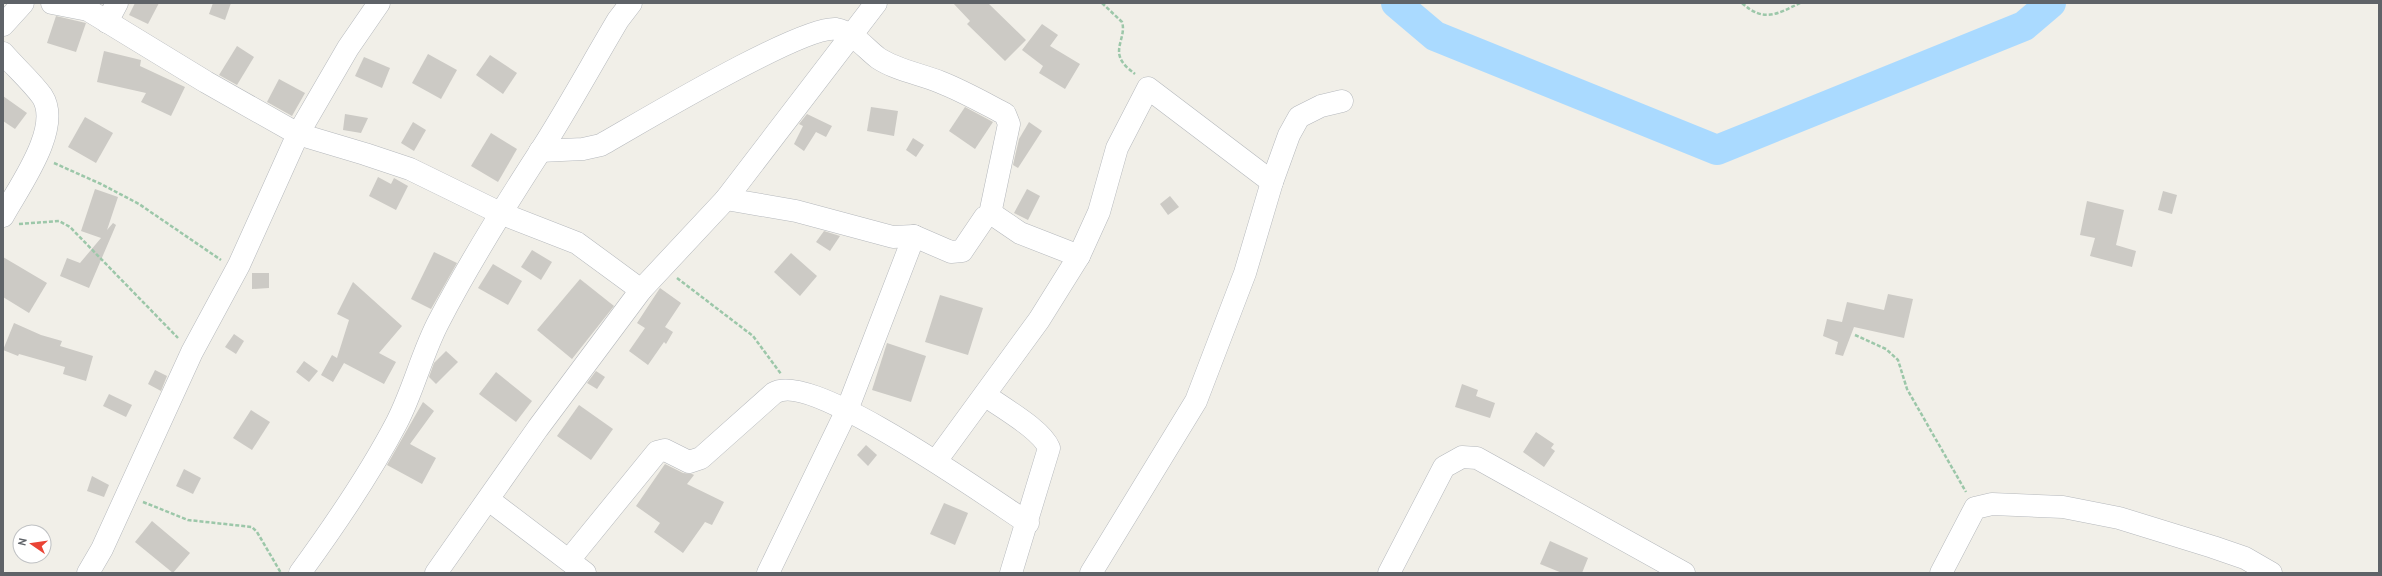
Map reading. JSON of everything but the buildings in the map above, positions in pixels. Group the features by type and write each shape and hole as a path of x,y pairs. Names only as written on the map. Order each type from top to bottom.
{"street":[{"path":"4,22 23,3"},
{"path":"52,3 88,10 112,12 298,134 410,169 500,212 577,243 641,290"},
{"path":"88,573 128,495 192,352 236,271 298,134 348,48 379,3"},
{"path":"300,573 348,502 397,423 410,396 425,350 439,321 500,212 540,151 618,20 631,3"},
{"path":"436,573 489,500 538,428 641,290 726,199 852,37 876,3"},
{"path":"540,151 583,149 601,145 773,50 824,30 842,31 884,62 966,93 1007,116 1009,124 990,214 985,217 962,252 951,252 914,236 893,237 796,211 726,199"},
{"path":"3,53 42,97 46,107 46,121 43,139 10,220"},
{"path":"936,461 1039,320 1079,256 1099,212 1117,148 1148,88 1272,182"},
{"path":"1092,573 1196,401 1245,273 1272,182 1289,135 1299,117 1321,106 1342,101"},
{"path":"990,214 1020,233 1079,256"},
{"path":"768,573 847,410 914,236"},
{"path":"489,500 577,567 657,452 665,450 689,462 700,458 774,393 780,390 816,398 847,410 936,461 1028,523"},
{"path":"985,395 1034,431 1049,448 1028,523 1011,573"},
{"path":"1389,573 1444,467 1462,457 1477,458 1684,573"},
{"path":"1941,573 1975,508 1992,504 2063,507 2119,518 2245,558 2271,573"}],"path":[{"path":"1102,3 1122,22 1124,33 1119,50 1120,57 1148,88"},
{"path":"1742,3 1757,13 1766,16 1775,15 1800,3"},
{"path":"37,156 101,184 139,204 236,271"},
{"path":"10,220 59,221 70,227 192,352"},
{"path":"662,267 753,336 783,376"},
{"path":"1855,335 1886,349 1898,360 1907,389 1975,508"},
{"path":"128,495 173,516 188,520 252,527 257,532 281,573"}],"waterway":[{"path":"1396,3 1435,36 1717,150 2024,26 2051,3"}]}
